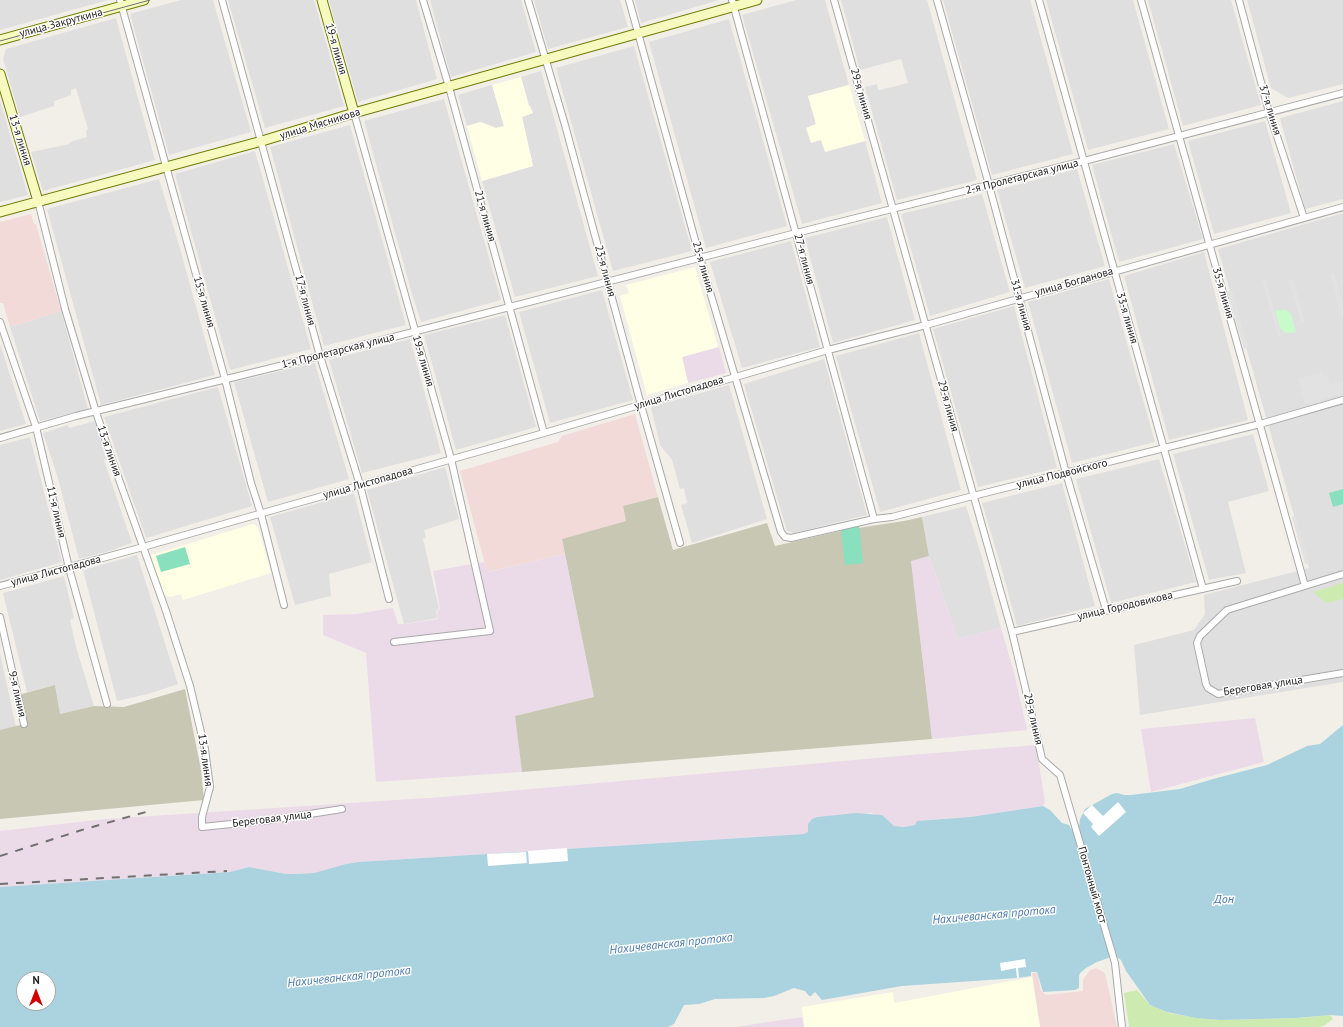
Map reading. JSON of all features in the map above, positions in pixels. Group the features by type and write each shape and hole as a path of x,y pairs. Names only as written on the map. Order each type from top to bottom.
{"main road":[{"name":"улица Закруткина","path":"0,40 121,3 144,0"},
{"name":"19-я линия","path":"322,0 354,113"},
{"name":"улица Мясникова","path":"0,212 262,141 354,113 640,34 733,3 757,0"},
{"name":"13-я линия","path":"0,74 38,201"}],"street":[{"name":"17-я линия","path":"222,0 320,356 360,485 389,599"},
{"name":"21-я линия","path":"423,0 449,87 544,433"},
{"name":"23-я линия","path":"528,0 546,59 680,542"},
{"name":"25-я линия","path":"629,0 640,34 700,258 781,532"},
{"name":"29-я линия","path":"834,0 1012,632 1042,759 1060,775 1069,807"},
{"name":"31-я линия","path":"937,0 989,185 1066,473 1106,610"},
{"name":"33-я линия","path":"1039,0 1203,589"},
{"name":"35-я линия","path":"1141,0 1305,586"},
{"name":"37-я линия","path":"1239,0 1269,112 1304,218"},
{"name":"15-я линия","path":"121,3 225,379 284,605"},
{"name":"27-я линия","path":"733,3 874,519"},
{"name":"2-я Пролетарская улица","path":"700,258 893,208 1084,161 1343,93"},
{"name":"19-я линия","path":"354,113 451,459 490,631 394,642"},
{"name":"13-я линия","path":"38,201 65,309 96,412 166,611 190,686 205,749 210,787 202,817 202,826"},
{"name":"улица Богданова","path":"735,377 828,350 926,325 1019,297 1343,207"},
{"name":"1-я Пролетарская улица","path":"0,438 36,427 320,356 700,258"},
{"name":"11-я линия","path":"0,322 36,427 69,568 106,704"},
{"name":"улица Листопадова","path":"0,586 143,548 735,377"},
{"name":"улица Подвойского","path":"781,532 785,537 791,538 874,519 892,517 1260,424 1343,400"},
{"path":"1305,586 1343,574"},
{"name":"улица Городовикова","path":"1012,632 1237,581"},
{"name":"Береговая улица","path":"1305,586 1231,608 1223,613 1198,639 1206,684 1208,688 1220,694 1343,673"},
{"name":"9-я линия","path":"0,617 24,724"},
{"name":"Понтонный мост","path":"1069,807 1115,963 1122,1027"},
{"name":"Береговая улица","path":"202,826 271,820 342,809"}],"shaded area":[{"path":"0,0 108,0 0,30"},
{"path":"181,0 213,0 251,132 169,155 130,14"},
{"path":"228,0 314,0 344,106 265,128"},
{"path":"329,0 416,0 437,79 358,102"},
{"path":"430,0 521,0 536,52 451,77"},
{"path":"534,0 620,0 628,27 548,49"},
{"path":"635,0 719,0 641,23"},
{"path":"796,0 825,0 849,85 808,96 816,124 807,128 822,140 825,151 865,141 882,203 802,224 742,15"},
{"path":"841,0 927,0 977,180 897,200 865,87 877,84 878,89 880,90 908,83 901,59 860,70"},
{"path":"943,0 1030,0 1073,154 992,175"},
{"path":"1046,0 1133,0 1169,129 1088,150"},
{"path":"1148,0 1231,0 1261,105 1183,126"},
{"path":"1247,0 1343,0 1343,84 1288,98 1271,88"},
{"path":"116,18 155,160 43,191 31,152 69,144 70,142 87,137 86,131 88,129 76,88 71,90 71,95 54,101 54,106 20,117 3,59 6,49"},
{"path":"729,19 787,226 706,248 649,42"},
{"path":"634,46 692,251 613,271 556,68"},
{"path":"541,71 598,276 515,297 482,181 533,166 522,117 533,113 529,106 521,77"},
{"path":"521,77 529,106 533,113 522,117 533,166 482,181 467,126 481,122 496,128 504,126 492,85"},
{"path":"492,85 504,126 496,128 481,122 467,126 458,95"},
{"path":"849,85 865,141 825,152 821,140 811,143 806,128 816,124 808,96"},
{"path":"444,99 501,300 421,322 364,121"},
{"path":"0,101 28,195 0,202"},
{"path":"1343,101 1343,199 1305,209 1280,118"},
{"path":"1265,121 1291,213 1214,234 1188,141"},
{"path":"350,125 406,325 324,346 270,147"},
{"path":"1174,144 1203,239 1119,262 1092,165"},
{"path":"255,151 311,349 230,370 175,174"},
{"path":"1077,169 1105,266 1025,288 997,190"},
{"path":"159,179 215,375 101,405 47,209"},
{"path":"982,194 1010,292 930,316 901,214"},
{"path":"1343,213 1343,682 1140,715 1134,645 1194,630 1205,614 1204,595 1309,568 1218,249"},
{"path":"31,214 34,224 36,224 61,311 10,327 3,303 0,303 0,222"},
{"path":"887,217 915,320 833,343 805,238"},
{"path":"791,241 820,347 742,368 710,262"},
{"path":"1204,252 1248,420 1169,440 1124,276"},
{"path":"695,267 718,347 682,357 688,383 647,395 620,296 629,293 626,285"},
{"path":"1334,272 1343,305 1343,321 1330,274"},
{"path":"1265,278 1281,335 1278,336 1262,279"},
{"path":"1109,279 1155,442 1072,463 1028,302"},
{"path":"1293,279 1305,321 1301,323 1289,280"},
{"path":"602,290 633,400 550,423 519,312"},
{"path":"1232,290 1248,347 1244,349 1227,291"},
{"path":"1014,306 1057,468 978,487 933,329"},
{"path":"61,311 88,409 40,421 10,327"},
{"path":"505,315 536,427 456,450 424,335"},
{"path":"919,333 961,490 880,512 836,356"},
{"path":"410,339 441,453 362,473 329,360"},
{"path":"0,344 26,424 0,431"},
{"path":"719,347 726,373 688,383 682,357"},
{"path":"824,359 867,515 794,533 787,531 744,384"},
{"path":"315,363 349,479 268,502 234,382"},
{"path":"1322,372 1323,376 1327,375 1330,385 1343,381 1343,394 1305,404 1298,379"},
{"path":"729,385 767,519 692,543 681,505 687,503 684,488 680,489 672,460 660,445 651,407"},
{"path":"218,387 252,506 146,538 104,417"},
{"path":"635,414 658,497 623,506 626,521 562,539 565,554 487,572 460,471 558,442 562,436"},
{"path":"95,421 106,459 104,460 132,543 117,549 79,559 57,475 43,433 68,425 69,428"},
{"path":"1253,434 1269,491 1228,502 1246,573 1209,580 1173,454"},
{"path":"30,437 62,562 0,580 0,445"},
{"path":"1159,459 1196,582 1111,603 1076,479"},
{"path":"445,467 459,519 424,530 426,538 423,539 439,608 436,612 438,618 404,624 367,490"},
{"path":"1062,483 1095,606 1017,626 982,503"},
{"path":"354,493 372,562 329,574 331,596 295,605 270,517"},
{"path":"658,497 673,550 767,523 775,546 845,530 922,517 929,556 911,561 932,739 522,772 515,716 594,697 562,539 626,521 623,506"},
{"path":"966,506 1001,628 958,639 929,556 922,517"},
{"path":"1296,516 1309,563 1305,564 1292,517"},
{"path":"253,524 258,527 271,573 183,600 181,594 170,597 163,594 151,555"},
{"path":"565,554 594,697 515,716 522,772 376,782 366,653 323,635 323,615 356,614 393,608 398,624 438,619 437,612 440,608 433,571 484,562 488,572"},
{"path":"137,555 178,684 148,694 117,701 83,570"},
{"path":"929,556 958,639 1001,628 1014,672 1027,730 932,739 911,560"},
{"path":"64,576 74,618 70,620 76,647 94,706 60,714 55,685 27,692 3,593"},
{"path":"0,653 16,727 0,730"},
{"path":"55,685 60,714 94,706 124,707 185,689 201,770 204,800 0,819 0,730 24,724 18,695"},
{"path":"1255,718 1264,762 1151,792 1141,729"},
{"path":"1036,745 1045,802 1043,806 970,817 918,821 914,826 894,826 872,813 817,817 810,821 808,832 804,834 359,862 314,873 286,874 249,867 230,872 0,887 0,831 105,819 443,797"},
{"path":"1096,968 1105,973 1117,1027 1040,1027 1032,973 1037,973 1041,991 1046,995 1083,991 1083,980 1090,970"},
{"path":"1032,977 1040,1027 804,1027 802,1007 893,992 894,1003"},
{"path":"802,1017 804,1027 735,1027"}],"green space":[{"path":"1286,310 1291,314 1296,332 1284,332 1280,328 1275,311"},
{"path":"1343,489 1343,504 1333,507 1329,493"},
{"path":"859,526 863,563 845,565 841,528"},
{"path":"185,547 190,564 161,572 156,556"},
{"path":"1343,583 1343,599 1326,603 1313,592"},
{"path":"1137,990 1150,1005 1169,1013 1198,1018 1222,1020 1298,1018 1330,1015 1333,1019 1320,1027 1129,1027 1124,993"}],"water":[{"name":"Дон","path":"1343,725 1343,1016 1330,1015 1296,1018 1221,1020 1196,1018 1167,1012 1150,1005 1126,971 1121,960 1117,957 1111,957 1097,962 1080,973 1079,988 1075,990 1043,992 1037,972 1031,972 1031,976 1017,978 902,986 822,1000 815,992 809,996 805,991 794,988 774,996 764,998 715,999 699,1004 684,1005 674,1024 668,1027 0,1027 0,887 230,872 249,867 286,874 314,873 359,862 804,834 808,832 808,824 812,819 817,817 856,813 882,815 894,826 904,827 915,825 917,821 970,817 1043,806 1050,810 1062,823 1069,825 1073,830 1079,827 1080,819 1085,809 1112,794 1117,793 1131,795 1180,789 1267,765 1307,746 1320,744"}],"pier":[{"path":"1118,802 1126,812 1099,836 1091,827 1093,824 1083,813 1092,805 1103,816"},
{"path":"567,848 568,861 529,864 528,851"},
{"path":"526,852 527,863 488,866 487,854"},
{"path":"1025,959 1026,967 1018,968 1019,978 1017,978 1016,968 1001,971 1000,963"}],"tram line":[{"path":"0,41 150,0"}],"railway":[{"path":"0,856 85,829 153,810"},
{"path":"0,884 227,871"}],"water label":[{"name":"Нахичеванская протока","path":"994,915"},
{"name":"Нахичеванская протока","path":"671,944"},
{"name":"Нахичеванская протока","path":"349,977"}]}
